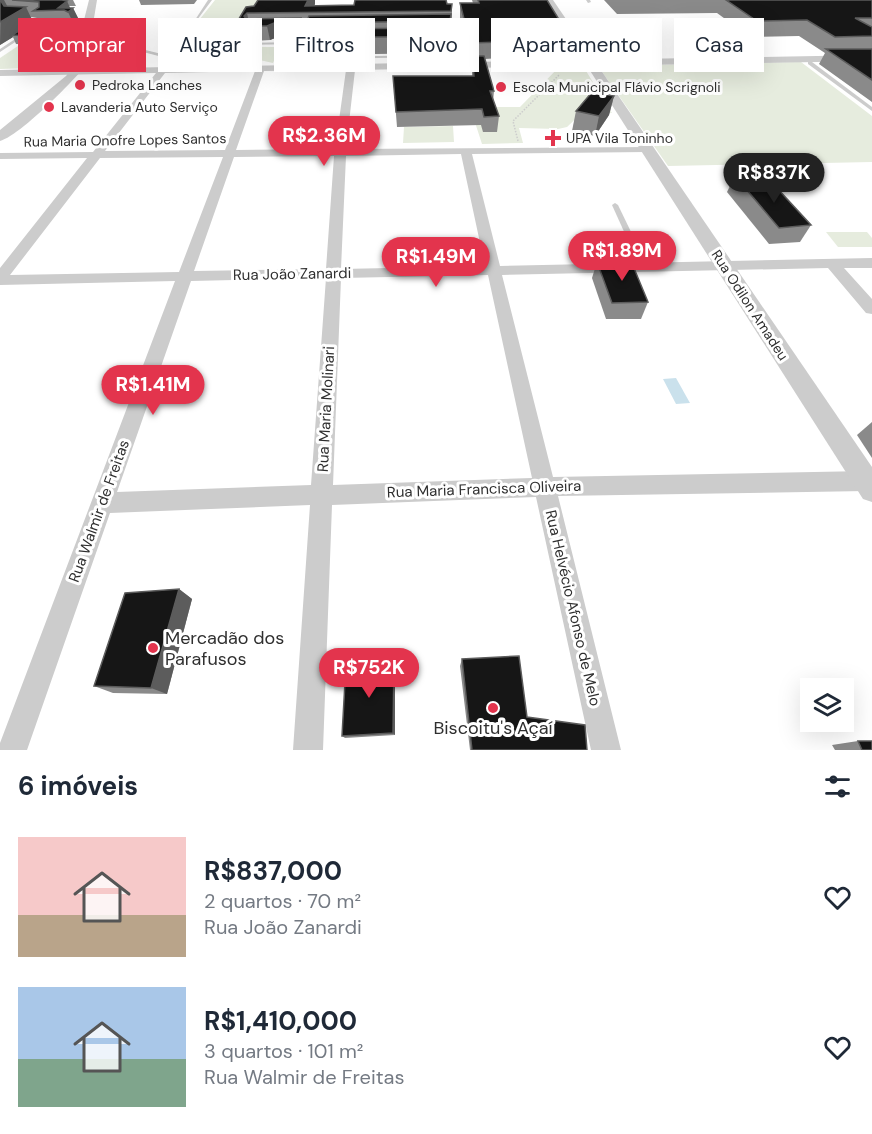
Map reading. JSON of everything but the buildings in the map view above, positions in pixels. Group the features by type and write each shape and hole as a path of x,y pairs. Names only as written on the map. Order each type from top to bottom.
{"street":[{"path":"89,18 93,0"},
{"name":"Rua Odilon Amadeu","path":"549,0 561,18"},
{"path":"662,63 872,58"},
{"path":"375,68 491,66"},
{"path":"0,73 38,72"},
{"path":"0,137 74,72"},
{"path":"0,279 160,72"},
{"name":"Rua Walmir de Freitas","path":"12,750 259,72"},
{"name":"Rua Maria Molinari","path":"308,750 340,152 350,72"},
{"name":"Rua Odilon Amadeu","path":"588,72 647,149 869,485"},
{"name":"Rua Maria Onofre Lopes Santos","path":"0,156 647,149"},
{"name":"Rua Helvécio Afonso de Melo","path":"466,151 606,750"},
{"name":"Rua João Zanardi","path":"0,279 872,263"},
{"path":"832,264 872,309"},
{"name":"Rua Maria Francisca Oliveira","path":"102,503 544,487 869,485"}],"lane":[{"path":"197,18 210,0"},
{"path":"13,19 18,19"},
{"path":"0,51 18,40"},
{"path":"808,61 872,109"},
{"path":"615,205 644,267"}],"path":[{"path":"520,150 513,121 558,76 566,72"}],"shaded area":[{"path":"215,0 261,0 250,18 201,18"},
{"path":"18,46 18,68 0,69 0,58"},
{"path":"262,47 274,47 273,63 262,61"},
{"path":"801,62 872,116 872,162 668,166 602,72 662,72 662,65 674,65 674,72 764,72 764,63"},
{"path":"554,72 587,72 612,113 586,109 567,127 558,129 519,128 523,143 482,144 470,107 520,107"},
{"path":"453,126 454,142 403,143 404,127"},
{"path":"826,232 867,232 872,238 872,247 838,247"}],"water":[{"path":"676,378 690,403 676,404 663,379"}],"place":[{"name":"Pedroka Lanches","path":"80,85"},
{"name":"Escola Municipal Flávio Scrignoli","path":"501,87"},
{"name":"Lavanderia Auto Serviço","path":"49,107"},
{"name":"UPA Vila Toninho","path":"553,138"},
{"name":"Mercadão dos Parafusos","path":"153,648"},
{"name":"Biscoitu's Açaí","path":"493,708"}]}
